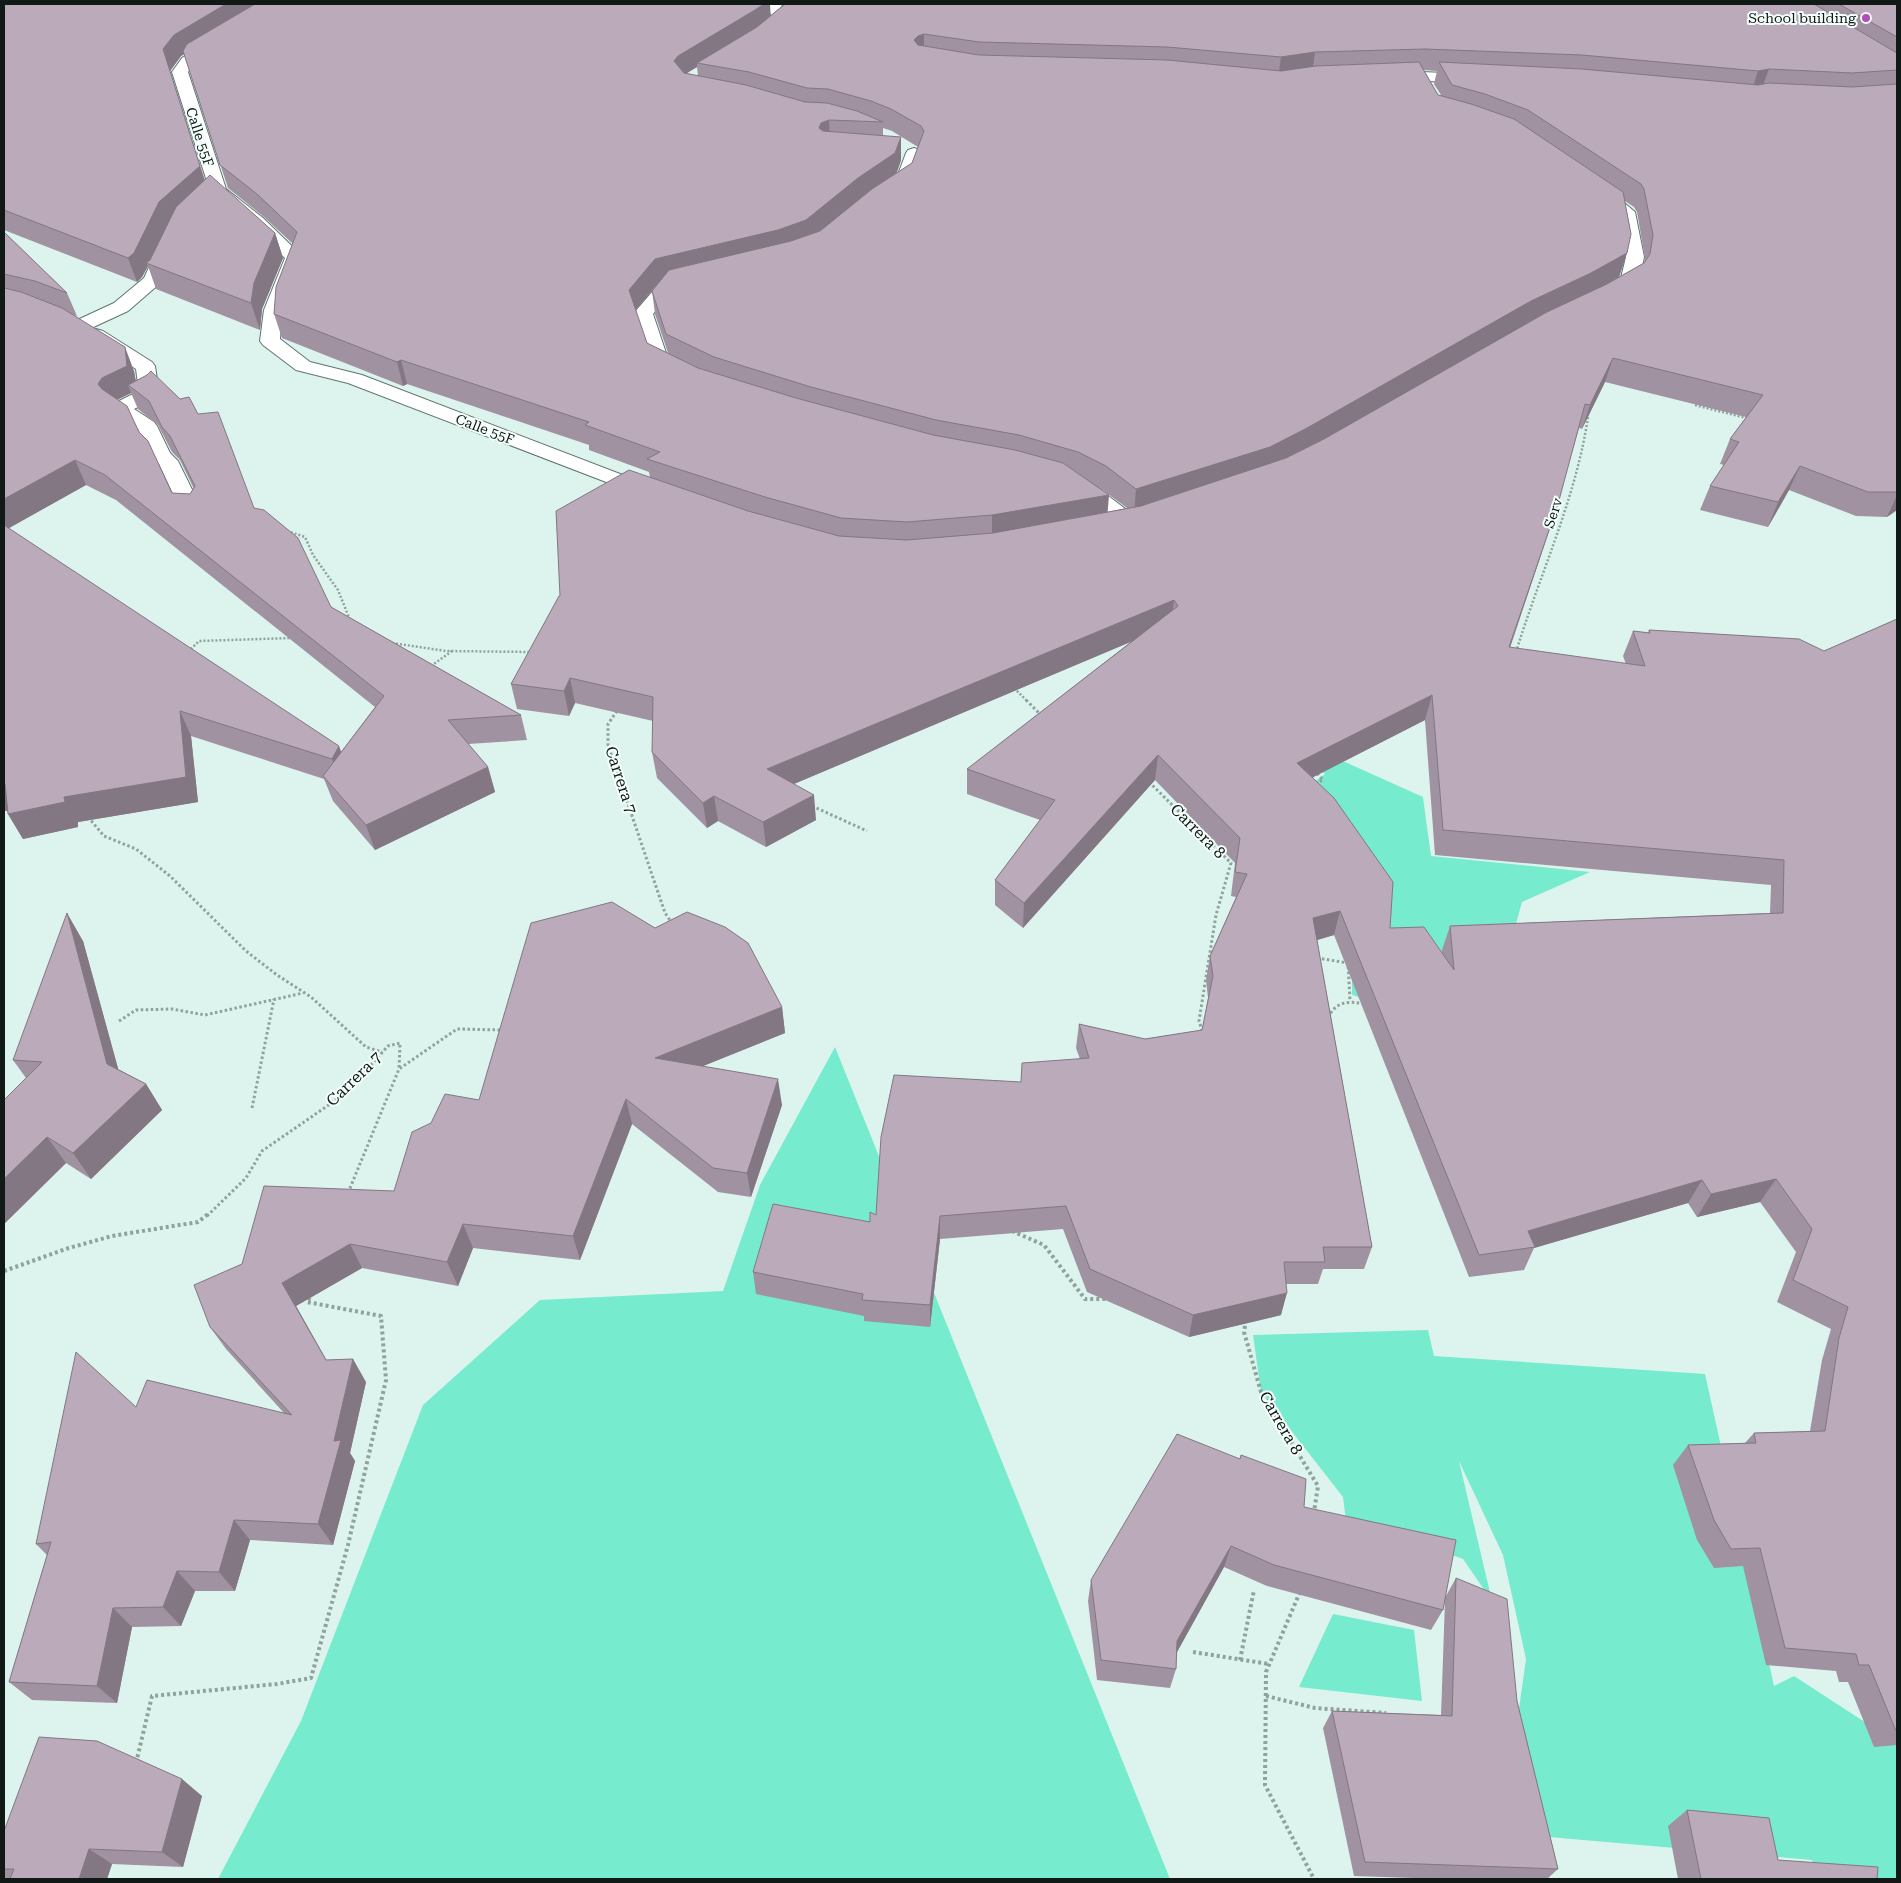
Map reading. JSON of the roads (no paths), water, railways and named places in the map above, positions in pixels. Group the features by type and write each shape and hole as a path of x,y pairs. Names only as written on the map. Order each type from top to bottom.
{"street":[{"name":"Calle 55F","path":"278,4 269,12 187,61 180,72 194,120 211,196 258,222 294,256 273,310 270,341 303,366 355,379 666,497"},
{"path":"747,46 780,22 774,4"},
{"path":"1420,82 1488,80"},
{"path":"874,201 905,180 903,150"},
{"path":"1592,302 1630,281 1635,257 1626,212 1603,196"},
{"path":"175,230 152,281 121,307 72,322 145,366 149,394 120,408 147,426 161,456 168,460 192,512"},
{"path":"693,379 659,362 642,313 665,288 702,280"},
{"path":"1061,480 1139,521 1102,529"}],"place":[{"name":"School building","path":"1866,18"}]}
